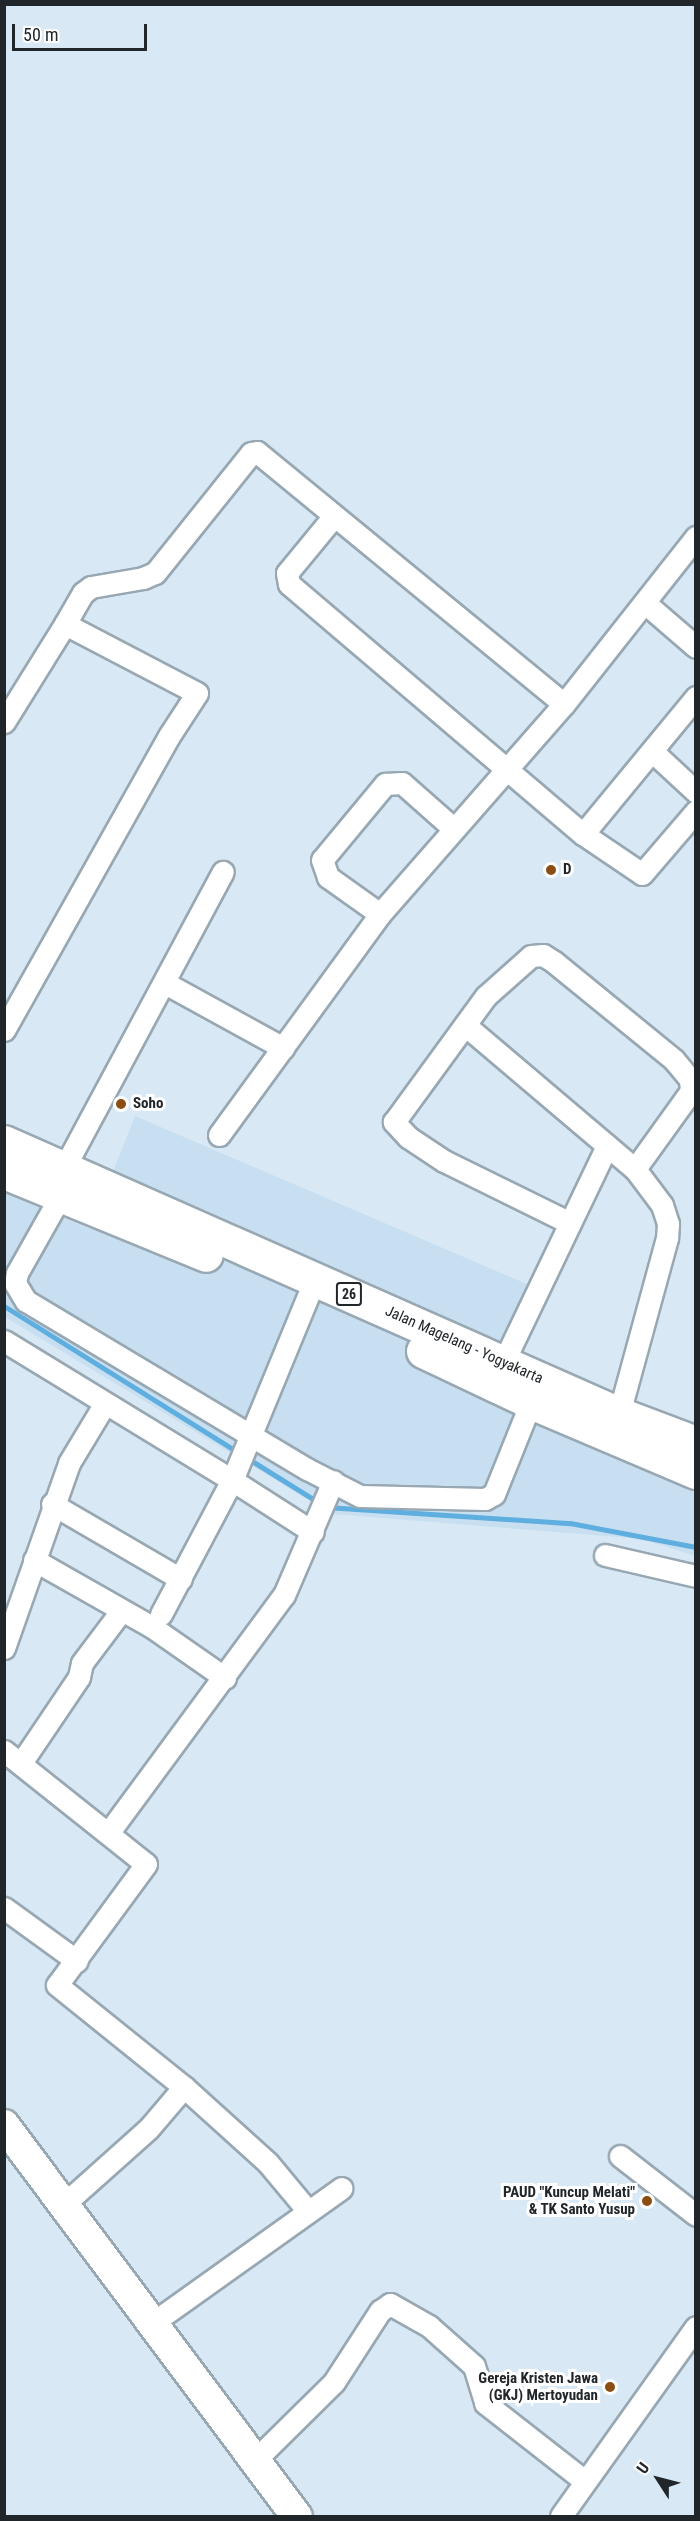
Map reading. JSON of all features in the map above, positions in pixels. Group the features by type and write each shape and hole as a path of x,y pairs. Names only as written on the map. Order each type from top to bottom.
{"highway":[{"name":"Jalan Magelang - Yogyakarta","path":"4,1142 62,1181 531,1402 696,1472"},
{"name":"Jalan Magelang - Yogyakarta","path":"4,1172 62,1181 503,1363 619,1414 696,1443"}],"street":[{"path":"4,722 83,593 91,587 143,578 155,573 251,453 257,452 564,704"},
{"path":"334,516 287,573 290,584 584,834 642,874 696,811"},
{"path":"219,1135 380,914 564,704 696,537"},
{"path":"645,603 696,647"},
{"path":"4,1030 169,736 197,693 65,624"},
{"path":"584,834 696,697"},
{"path":"653,752 696,792"},
{"path":"380,914 328,877 322,860 385,784 402,783 454,829"},
{"path":"224,872 62,1181 17,1273 15,1283 18,1293 26,1301 243,1458 314,1530"},
{"path":"570,1223 444,1161 396,1126 397,1116 486,996 518,965 531,956 543,955 674,1060 690,1079 691,1091 635,1169"},
{"path":"165,983 283,1048"},
{"path":"465,1025 635,1169 662,1205 668,1224 667,1238 619,1414"},
{"path":"503,1363 607,1146"},
{"path":"161,1614 243,1458 308,1296"},
{"path":"4,1341 104,1405 243,1458 333,1481 360,1496 485,1499 494,1494 531,1402"},
{"path":"4,1648 13,1596 34,1560 52,1504 69,1463 104,1405"},
{"path":"109,1832 225,1678 284,1595 325,1508 333,1481"},
{"path":"52,1504 181,1579"},
{"path":"605,1555 696,1576"},
{"path":"34,1560 122,1610 225,1678"},
{"path":"122,1610 82,1663 79,1677 13,1757 146,1864 77,1961 57,1985 184,2087 268,2163 309,2211"},
{"path":"4,1908 77,1961"},
{"path":"63,2205 142,2134 184,2087"},
{"path":"4,2125 297,2517"},
{"path":"620,2156 696,2215"},
{"path":"151,2324 342,2188"},
{"path":"254,2461 334,2382 380,2311 390,2304 429,2326 474,2366 485,2403 585,2481"},
{"path":"561,2517 696,2327"}],"shaded area":[{"path":"135,1116 529,1285 481,1400 695,1492 695,1556 643,1539 332,1514 5,1317 4,1193 90,1229"}],"waterway":[{"path":"4,1306 239,1453"},
{"path":"247,1458 318,1502"},
{"path":"326,1507 570,1523 696,1547"}],"place":[{"name":"D","path":"551,870"},
{"name":"Soho","path":"121,1104"},
{"name":"PAUD \"Kuncup Melati\" & TK Santo Yusup","path":"647,2201"},
{"name":"Gereja Kristen Jawa (GKJ) Mertoyudan","path":"610,2387"}]}
